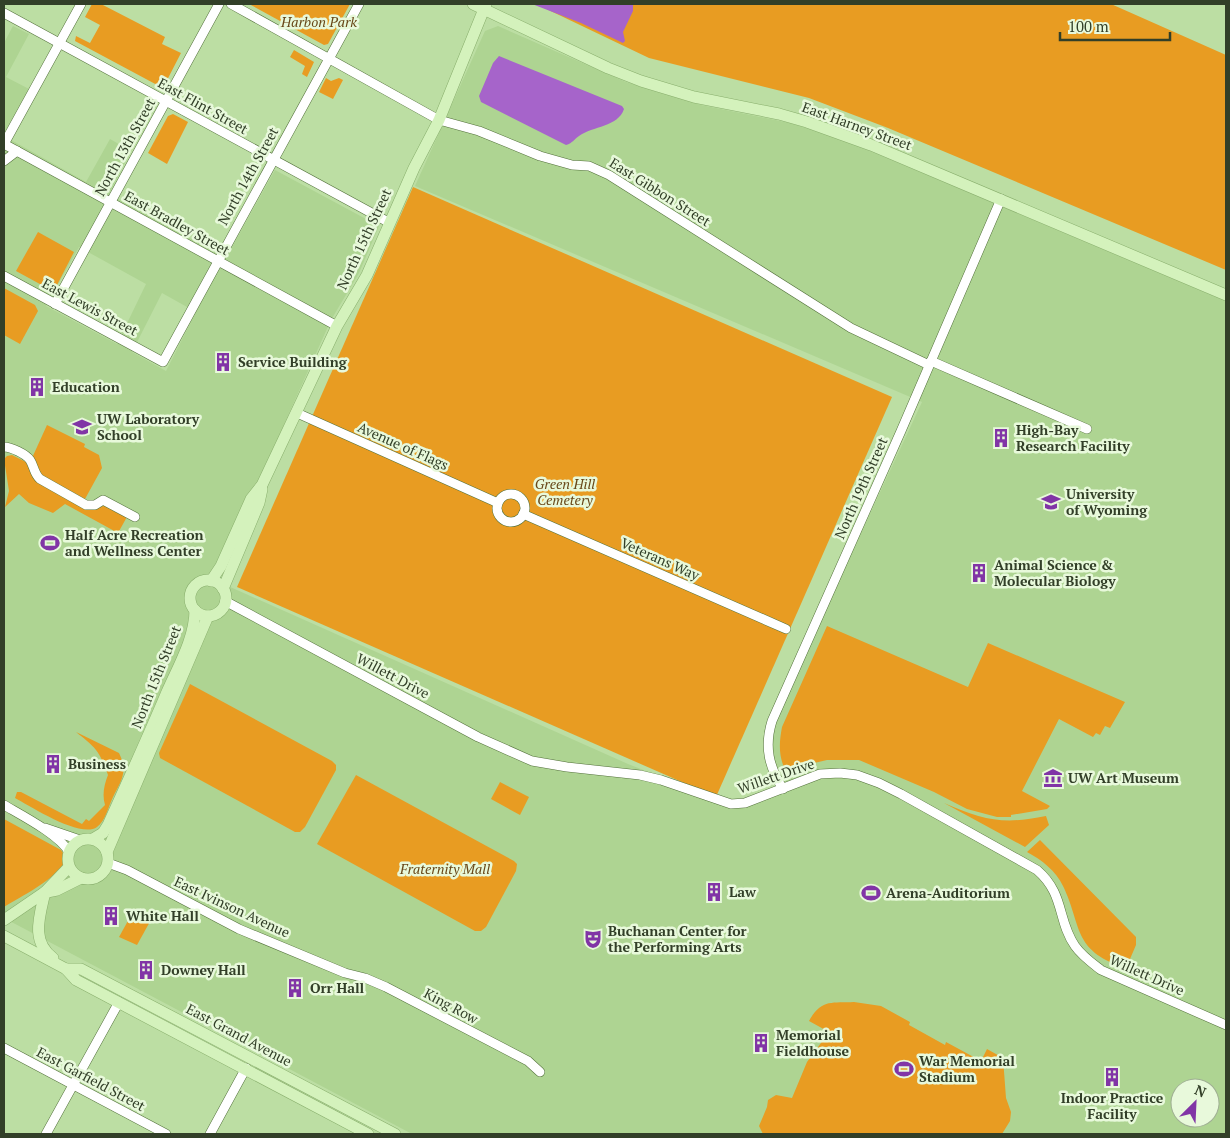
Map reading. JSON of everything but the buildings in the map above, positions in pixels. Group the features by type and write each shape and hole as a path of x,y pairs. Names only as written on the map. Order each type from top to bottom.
{"main road":[{"name":"East Harney Street","path":"473,4 485,6 608,68 641,81 694,97 807,122 871,145 1226,295"},
{"name":"North 15th Street","path":"144,757 194,622 195,610 190,601 193,589 199,583 211,581 221,566 251,500 262,484 297,413 337,326 367,274 414,168 439,120 485,6"},
{"name":"North 15th Street","path":"223,589 259,503 262,484"},
{"path":"211,581 223,589 225,601"},
{"name":"North 15th Street","path":"144,757 208,616 220,611 225,601"},
{"path":"195,610 200,614 208,616"},
{"path":"81,878 73,873 69,867 67,859 72,846 80,840 93,839 103,833 144,757"},
{"path":"45,892 57,890 81,878 96,878 104,872 144,757"},
{"path":"93,839 100,842 108,858"},
{"path":"4,920 45,892 69,867"},
{"path":"45,892 38,920 40,941 48,955 66,968"},
{"name":"East Grand Avenue","path":"4,936 66,968 76,980 368,1134"},
{"name":"East Grand Avenue","path":"66,968 81,969 395,1134"}],"street":[{"path":"4,144 81,4"},
{"name":"North 13th Street","path":"55,304 219,4"},
{"name":"East Gibbon Street","path":"231,4 439,120 473,128 540,156 572,165 589,166 609,175 852,328 1087,429"},
{"name":"North 14th Street","path":"163,362 359,4"},
{"name":"East Flint Street","path":"4,13 390,223"},
{"name":"East Bradley Street","path":"4,144 337,326"},
{"path":"4,161 17,151"},
{"name":"North 19th Street","path":"783,789 775,776 769,760 768,739 772,721 1001,199"},
{"name":"East Lewis Street","path":"4,276 163,362"},
{"name":"Avenue of Flags","path":"297,413 498,503"},
{"path":"4,447 8,447 26,456 31,461 36,475 40,479 78,500 86,504 95,505 103,500 135,517"},
{"path":"506,495 516,496 523,502 523,514 514,522 505,521 497,512 498,503 506,495"},
{"name":"Veterans Way","path":"523,514 786,629"},
{"name":"Willett Drive","path":"225,601 478,737 532,761 568,768 640,775 661,780 731,804 746,803 820,774 840,773 864,777 901,794 1028,864 1044,876 1057,897 1071,940 1082,955 1091,963 1102,970 1226,1025"},
{"path":"4,805 42,827 64,845 69,852"},
{"path":"42,827 80,840"},
{"name":"East Ivinson Avenue","path":"108,858 239,929 345,973"},
{"name":"King Row","path":"345,973 365,978 386,987 528,1062 540,1072"},
{"path":"46,1134 119,1002"},
{"name":"East Garfield Street","path":"4,1048 166,1134"},
{"path":"210,1134 246,1068"}],"shaded area":[{"path":"532,4 633,4 633,11 623,32 625,41 623,43 581,23"},
{"path":"13,26 29,34 6,77 29,89 4,136 4,43"},
{"name":"University of Wyoming","path":"498,26 626,82 701,105 790,123 846,141 1226,301 1226,1134 412,1134 4,918 4,136 86,182 110,139 131,151 109,194 226,258 275,170 379,226 359,273 331,320 285,422 219,582 628,764 731,804 783,789 775,776 769,731 922,402 415,186 485,31","holes":["79,247 146,284 117,344 46,306","162,293 196,312 166,371 132,352"]},
{"path":"499,56 622,106 624,109 621,115 611,123 585,133 566,145 481,102 479,96 493,63"}],"green space":[{"path":"92,4 101,4 165,37 162,44 181,53 164,86 159,86 75,41 76,36 90,43 100,25 85,17"},
{"name":"Harbon Park","path":"249,4 350,4 328,44 324,45"},
{"path":"536,4 1111,4 1226,55 1226,270 888,128 809,98 649,58"},
{"path":"294,50 314,62 307,77 302,74 305,66 290,57"},
{"path":"326,78 331,81 339,78 343,80 333,99 319,92"},
{"path":"173,114 188,122 167,164 148,153 168,116"},
{"name":"Green Hill Cemetery","path":"413,187 892,397 716,797 237,587"},
{"path":"38,232 74,252 55,289 49,289 16,271"},
{"path":"4,288 35,305 38,311 20,344 4,335"},
{"path":"47,425 85,444 84,447 99,455 102,468 85,499 41,475 32,458"},
{"path":"12,455 26,462 30,469 84,507 106,506 128,515 118,533 65,504 53,513 29,503 19,494 5,507 9,491 4,459"},
{"path":"827,626 968,687 988,643 1125,702 1110,728 1105,726 1100,735 1096,733 1093,737 1059,719 1022,791 1050,806 1047,809 1011,815 1011,817 997,817 967,809 934,792 859,760 827,760 787,773 782,762 780,750 782,727"},
{"path":"190,684 332,761 336,765 336,770 305,827 300,832 295,832 160,758 159,753"},
{"path":"76,732 119,753 123,765 123,775 105,817 100,825 89,830 80,829 56,820 15,798 17,792 21,792 82,824 86,819 89,821 105,805 104,790 108,775 105,767 96,750"},
{"name":"Fraternity Mall","path":"356,775 517,864 516,871 486,927 481,931 475,931 317,844"},
{"path":"500,782 529,797 520,815 491,799"},
{"path":"944,803 982,817 994,819 1017,820 1046,816 1049,825 1025,847"},
{"path":"4,819 61,850 64,854 64,862 61,868 47,880 4,907"},
{"path":"1040,840 1136,937 1136,945 1127,966 1123,967 1107,960 1095,953 1087,944 1081,935 1069,900 1057,875 1048,866 1027,852"},
{"path":"134,910 152,918 137,945 119,937"},
{"name":"War Memorial Stadium","path":"854,1002 881,1006 910,1022 909,1025 945,1045 946,1042 981,1061 987,1049 1003,1058 1006,1098 1011,1112 1010,1121 1002,1134 763,1134 759,1126 768,1100 776,1095 792,1098 807,1062 829,1032 809,1021 813,1014 828,1004"}],"place":[{"name":"Service Building","path":"223,362"},
{"name":"Education","path":"37,387"},
{"name":"UW Laboratory School","path":"82,427"},
{"name":"High-Bay Research Facility","path":"1001,438"},
{"name":"University of Wyoming","path":"1051,502"},
{"name":"Half Acre Recreation and Wellness Center","path":"50,543"},
{"name":"Animal Science & Molecular Biology","path":"979,573"},
{"name":"Business","path":"53,764"},
{"name":"UW Art Museum","path":"1053,778"},
{"name":"Law","path":"714,892"},
{"name":"Arena-Auditorium","path":"871,893"},
{"name":"White Hall","path":"111,916"},
{"name":"Buchanan Center for the Performing Arts","path":"593,939"},
{"name":"Downey Hall","path":"146,970"},
{"name":"Orr Hall","path":"295,988"},
{"name":"Memorial Fieldhouse","path":"761,1043"},
{"name":"War Memorial Stadium","path":"904,1069"},
{"name":"Indoor Practice Facility","path":"1112,1077"}]}
